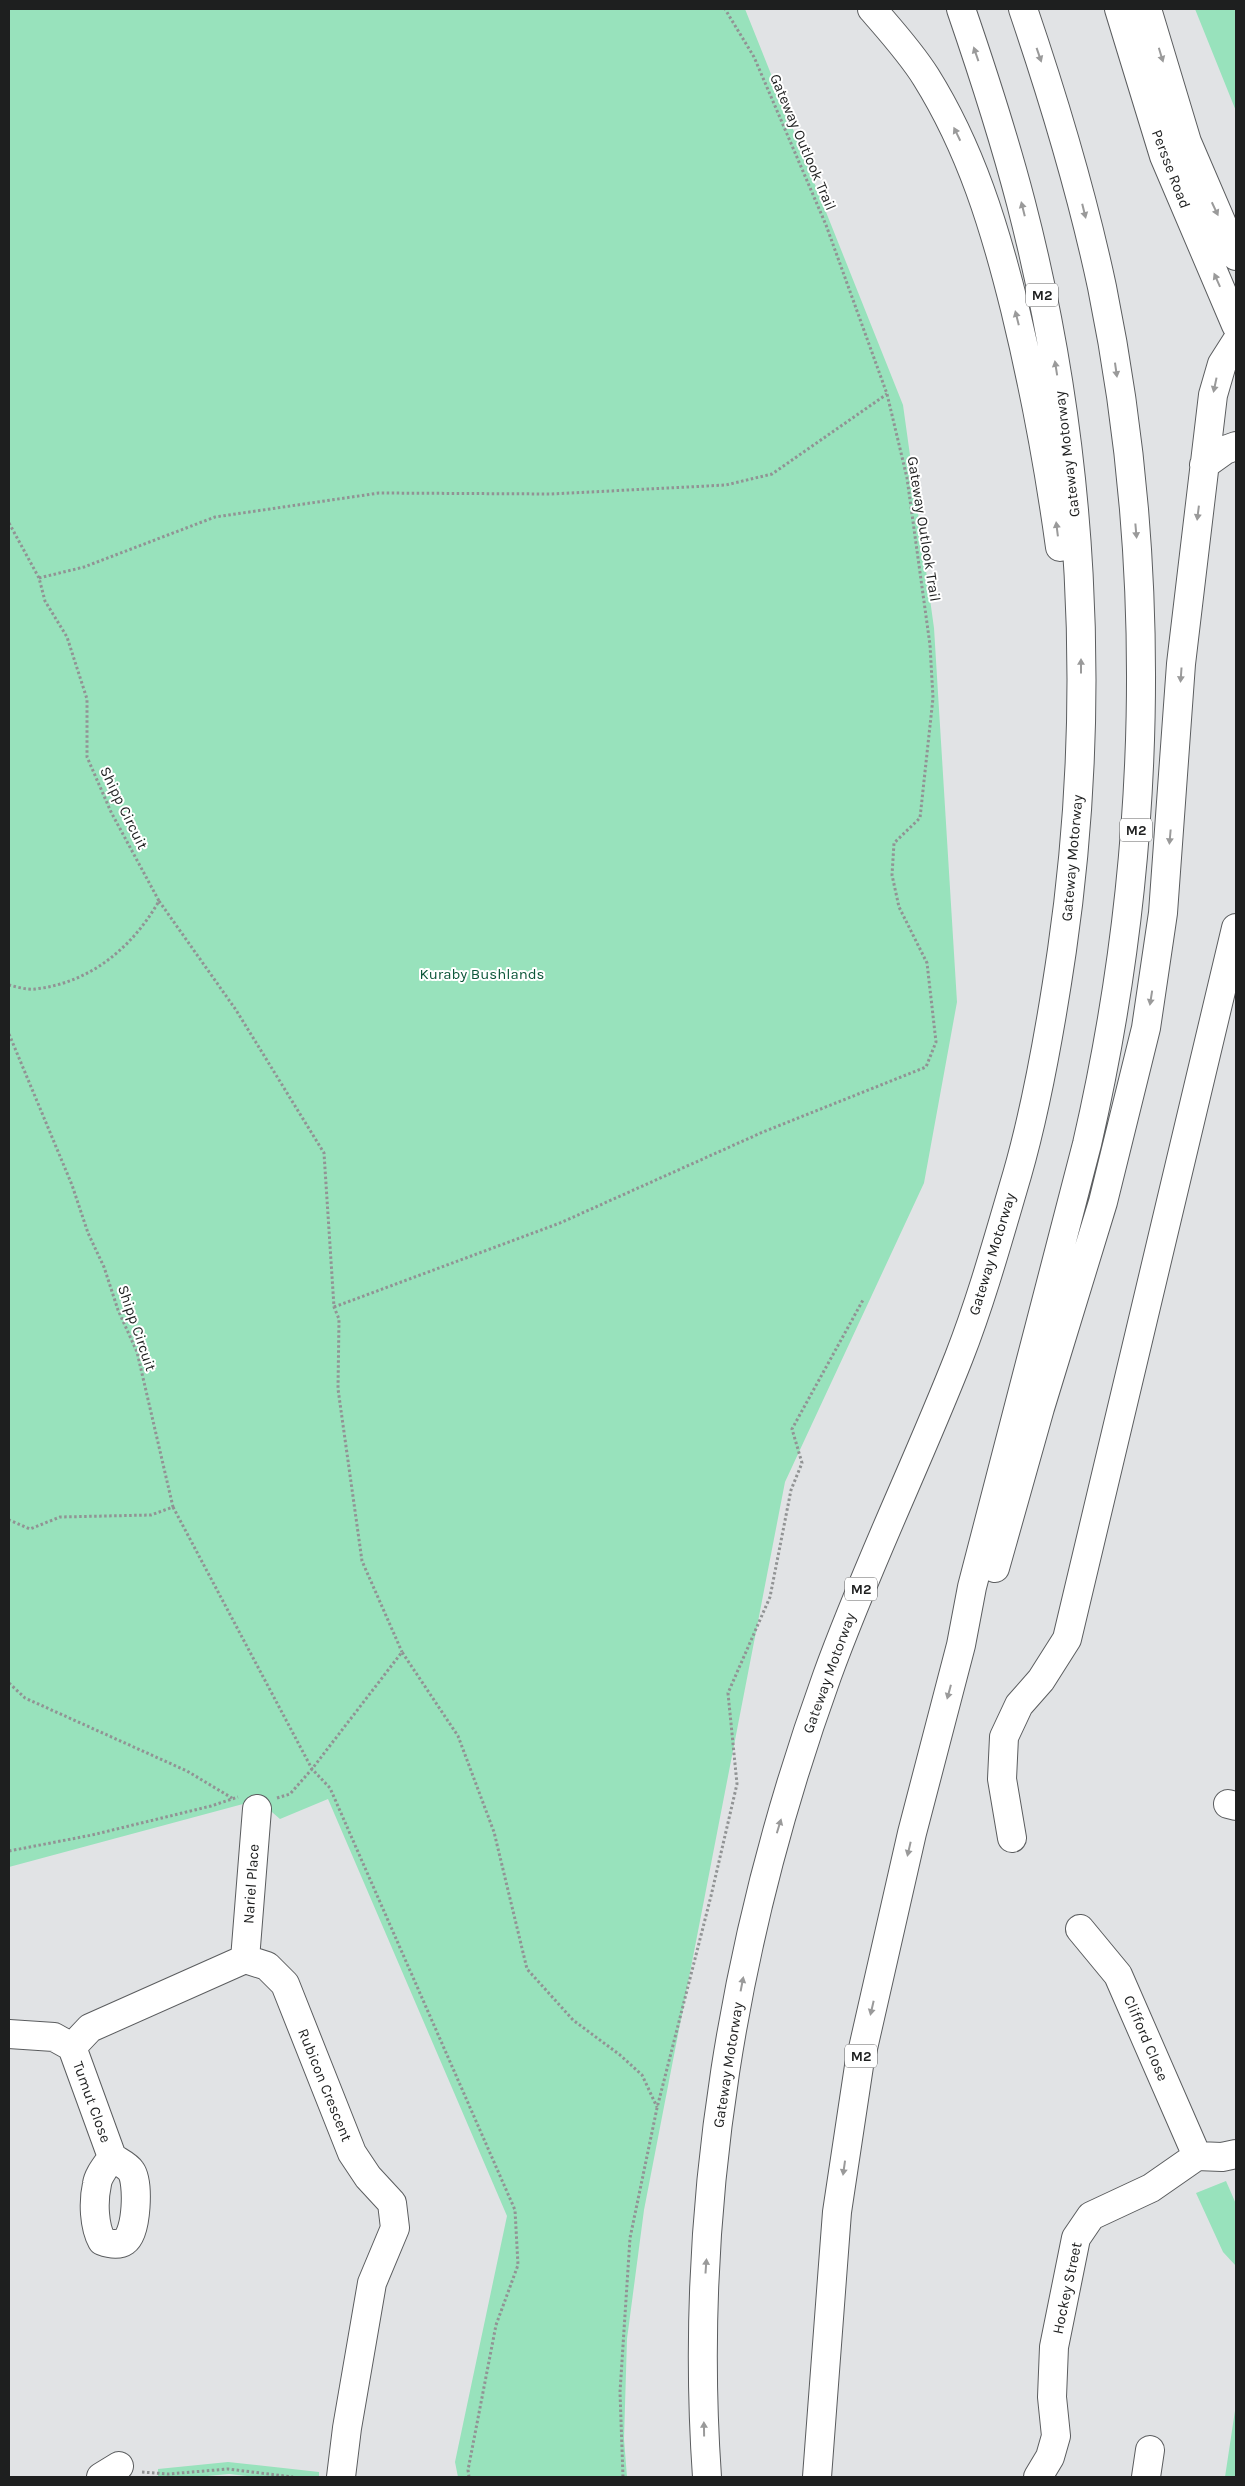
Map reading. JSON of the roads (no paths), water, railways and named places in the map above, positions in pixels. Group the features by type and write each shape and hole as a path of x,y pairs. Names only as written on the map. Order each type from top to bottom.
{"main road":[{"path":"872,9 925,76 953,125 977,178 1006,270 1027,356 1046,453 1061,555 1080,590"},
{"name":"Gateway Motorway","path":"707,2477 704,2434 704,2294 710,2210 718,2128 732,2033 750,1943 773,1845 828,1672 864,1580 961,1351 1019,1166 1055,999 1067,916 1080,771 1080,590 1068,449 1049,328 1027,225 1004,141 961,9"},
{"name":"M2","path":"817,2477 837,2212 859,2066 912,1833 961,1645 972,1587 1085,1153 1104,1070 1129,914 1141,742 1141,610 1136,536 1113,347 1101,285 1068,149 1023,9"},
{"name":"Persse Road","path":"1119,9 1164,156 1236,325"},
{"name":"Persse Road","path":"1147,9 1187,142 1236,256"},
{"path":"961,1645 992,1580 1040,1408 1103,1202 1144,1037 1163,913 1182,664 1204,465 1216,378 1222,364 1236,342"},
{"path":"1204,465 1225,450 1236,446"},
{"path":"1012,1838 1002,1779 1004,1737 1019,1705 1042,1680 1067,1639 1236,928"},
{"name":"Nariel Place","path":"245,1804 245,1959"},
{"name":"Clifford Close","path":"1080,1929 1118,1975 1197,2156"},
{"path":"9,2034 54,2038 72,2047 90,2028 245,1959"},
{"name":"Rubicon Crescent","path":"245,1959 268,1966 284,1984 352,2153 368,2178 392,2203 395,2228 372,2283 347,2428 341,2477"},
{"name":"Tumut Close","path":"72,2047 112,2156"},
{"path":"1197,2156 1222,2157 1236,2154"},
{"name":"Hockey Street","path":"1038,2477 1050,2457 1056,2436 1052,2397 1054,2347 1076,2238 1091,2216 1151,2188 1197,2156"},
{"path":"1146,2477 1150,2450"}],"park label":[{"name":"Kuraby Bushlands","path":"482,974"}]}
